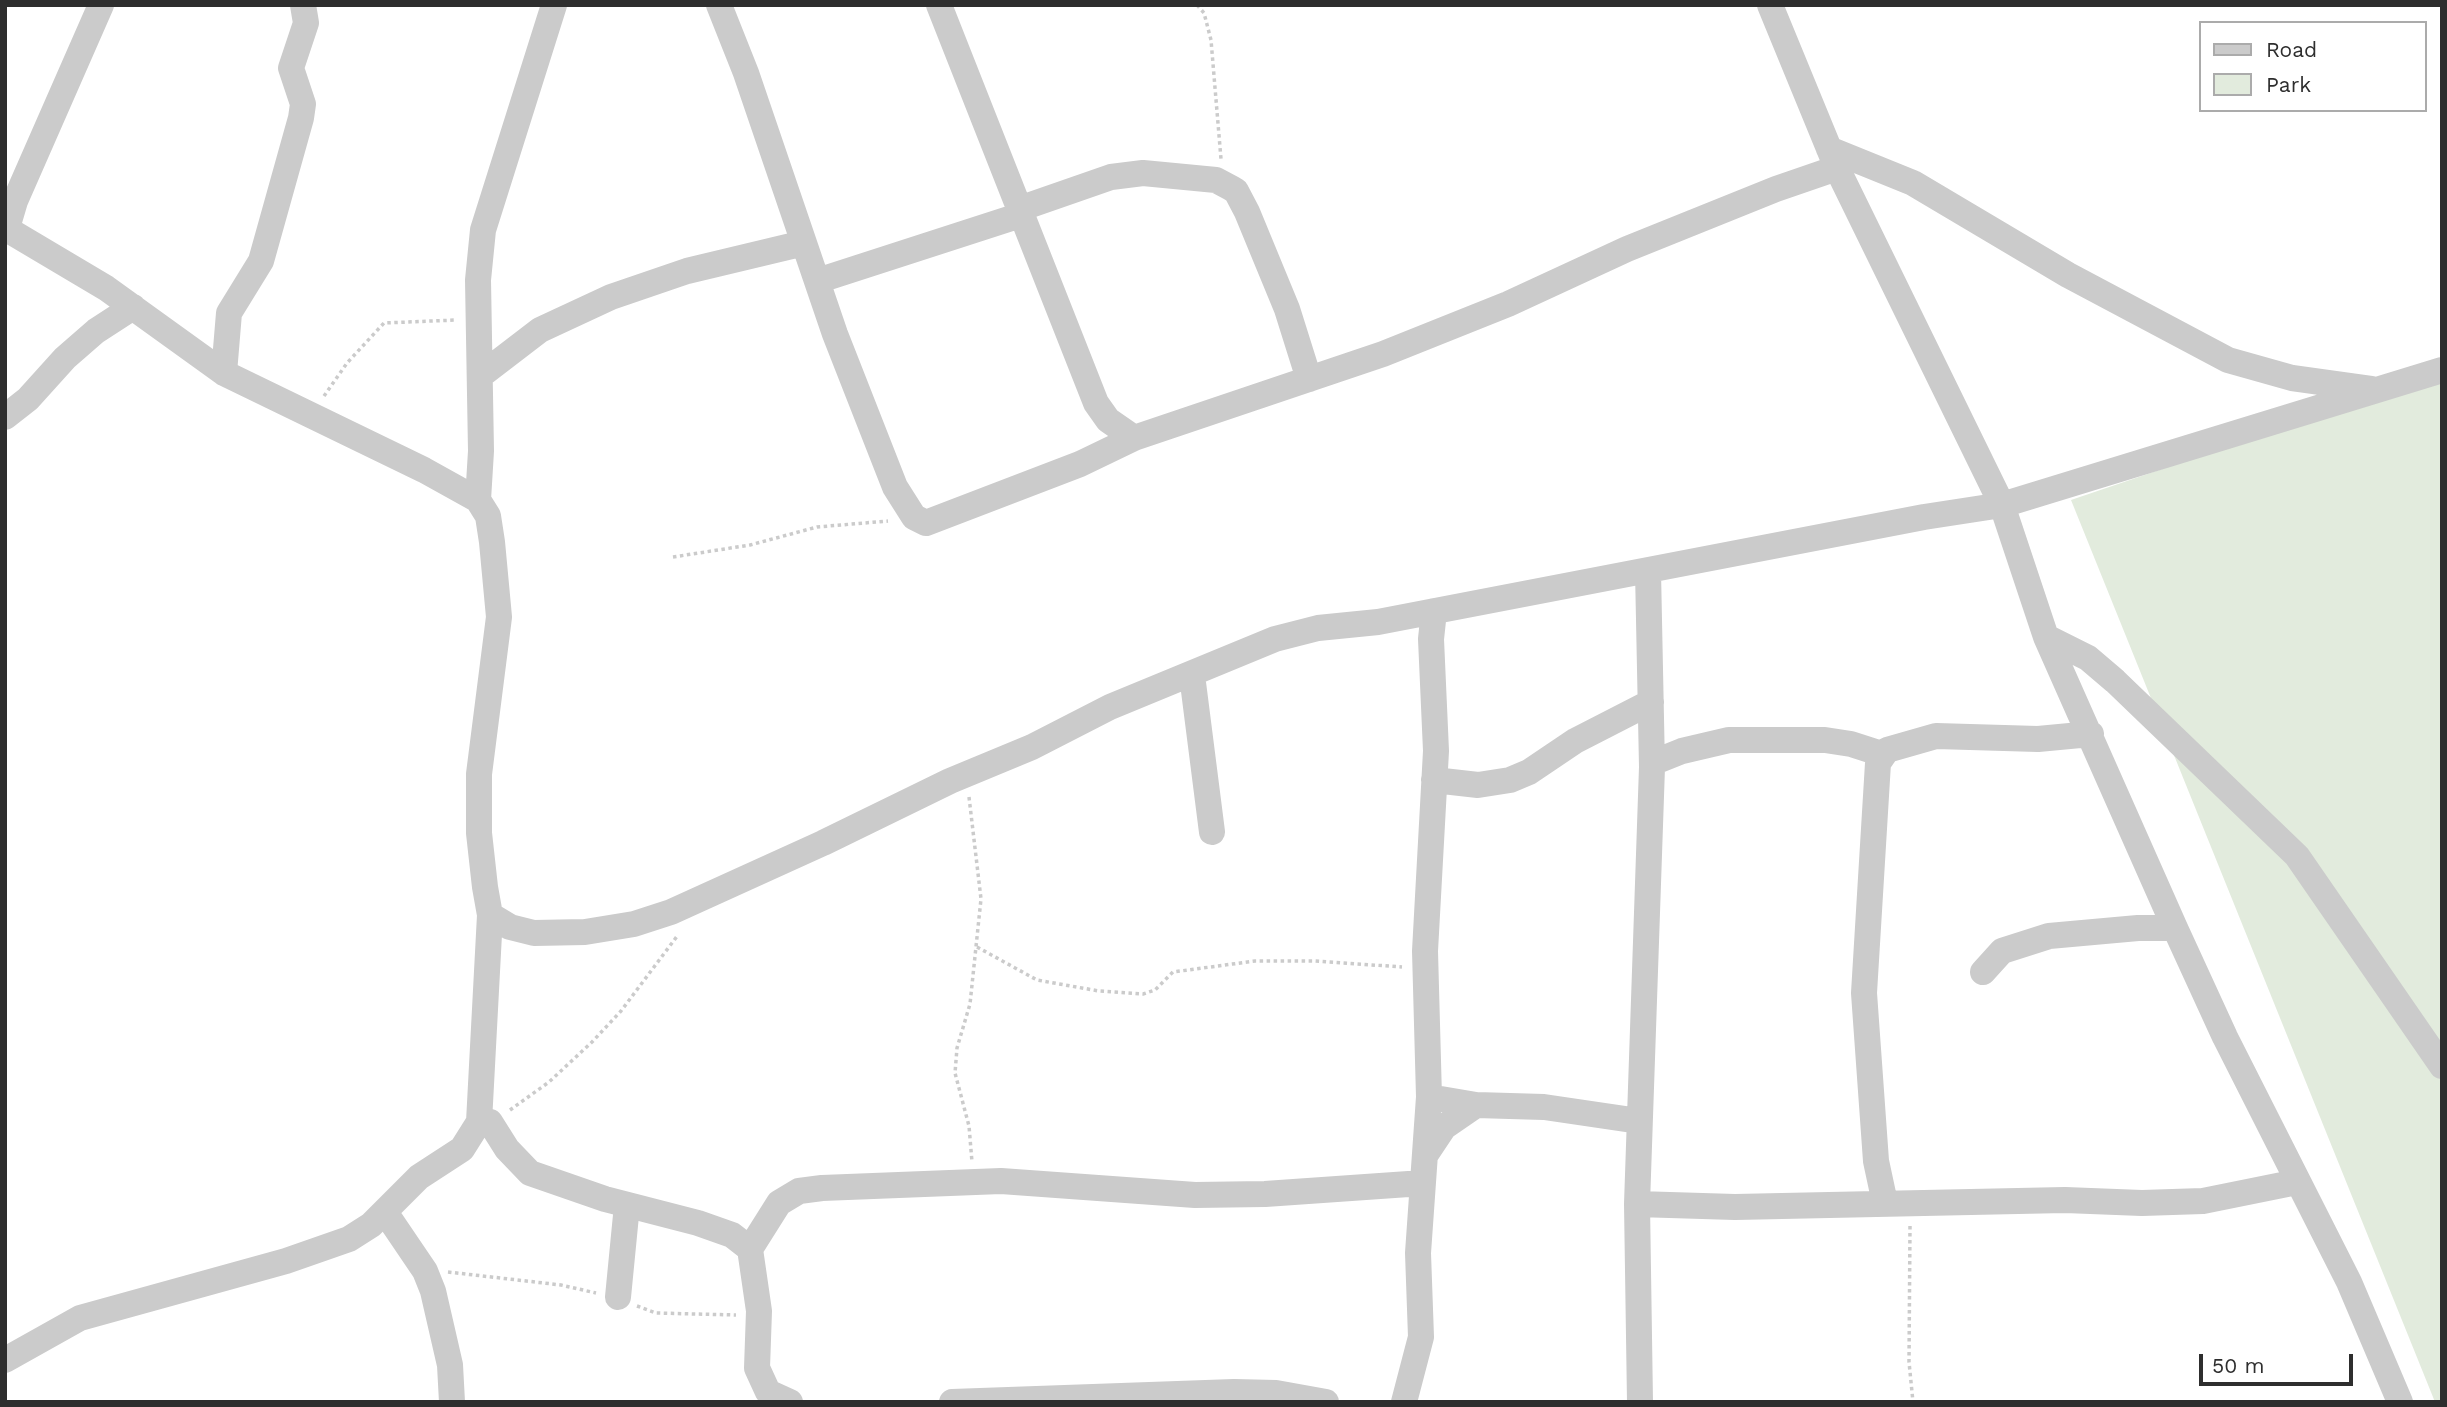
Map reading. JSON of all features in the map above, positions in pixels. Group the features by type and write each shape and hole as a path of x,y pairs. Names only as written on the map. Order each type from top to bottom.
{"street":[{"path":"6,1356 80,1318 331,1246 371,1225 419,1177 462,1149 478,1122 490,915 479,833 479,774 499,617 488,516 478,500 434,474 224,373 133,307 6,228 15,201 101,5"},
{"path":"224,373 229,313 261,261 300,118 303,104 291,68 306,23 303,5"},
{"path":"478,500 478,280 483,230 554,5"},
{"path":"719,5 817,281 895,487 905,506 926,523 1080,464 1133,438 1383,354 1508,304 1627,250 1776,189 1833,158 1913,183 2068,275 2228,360 2292,378 2380,390"},
{"path":"939,5 1096,403 1108,420 1133,438"},
{"path":"1770,5 1833,158 2003,505 2046,637 2175,928 2297,1182 2349,1282 2400,1402"},
{"path":"817,281 1020,212 1111,177 1143,173 1216,180 1236,191 1247,212 1287,309 1309,379"},
{"path":"480,376 540,331 611,297 687,271 804,243"},
{"path":"5,417 28,399 65,358 96,331 133,307"},
{"path":"490,915 510,927 534,933 584,932 634,924 823,844 967,774 1032,747 1110,707 1275,639 1318,628 1378,622 1924,517 2003,505 2442,370"},
{"path":"1640,1402 1637,1204 1652,763 1648,572"},
{"path":"1404,1402 1421,1336 1418,1253 1429,1097 1425,968 1434,780 1431,639 1434,611"},
{"path":"2046,637 2088,658 2115,681 2297,856 2442,1066"},
{"path":"1192,675 1212,832"},
{"path":"1434,780 1478,785 1510,780 1529,772 1575,741 1651,702"},
{"path":"1898,1203 1876,1161 1864,993 1878,763 1882,754 1910,741 1936,736 2039,739 2091,734"},
{"path":"1652,763 1682,751 1728,740 1825,740 1851,744 1882,754"},
{"path":"1983,972 2002,951 2049,936 2138,928 2175,928"},
{"path":"1429,1097 1476,1105 1544,1107 1639,1121"},
{"path":"1426,1154 1444,1127 1476,1105"},
{"path":"490,1122 507,1149 530,1173 558,1185 732,1235 750,1249"},
{"path":"790,1402 768,1392 757,1368 759,1311 750,1249 779,1203 799,1191 973,1182 1063,1184 1195,1195 1265,1194 1423,1183"},
{"path":"1637,1204 1735,1207 2203,1201 2297,1182"},
{"path":"618,1297 627,1205"},
{"path":"385,1212 425,1271 433,1291 450,1365 452,1402"},
{"path":"952,1402 1234,1392 1276,1393 1326,1402"}],"path":[{"path":"1198,5 1204,13 1211,40 1219,145 1231,188"},
{"path":"311,415 347,363 384,323 479,318"},
{"path":"673,557 750,545 817,527 918,518"},
{"path":"967,774 981,899 970,1004 957,1048 956,1073 969,1126 973,1182"},
{"path":"490,1122 549,1082 621,1011 683,929 699,898"},
{"path":"976,947 1037,980 1128,994 1143,994 1155,990 1172,972 1255,961 1314,961 1425,968"},
{"path":"1898,1203 1913,1402"}],"green space":[{"path":"2442,374 2442,1402 2435,1402 2071,500"}]}
